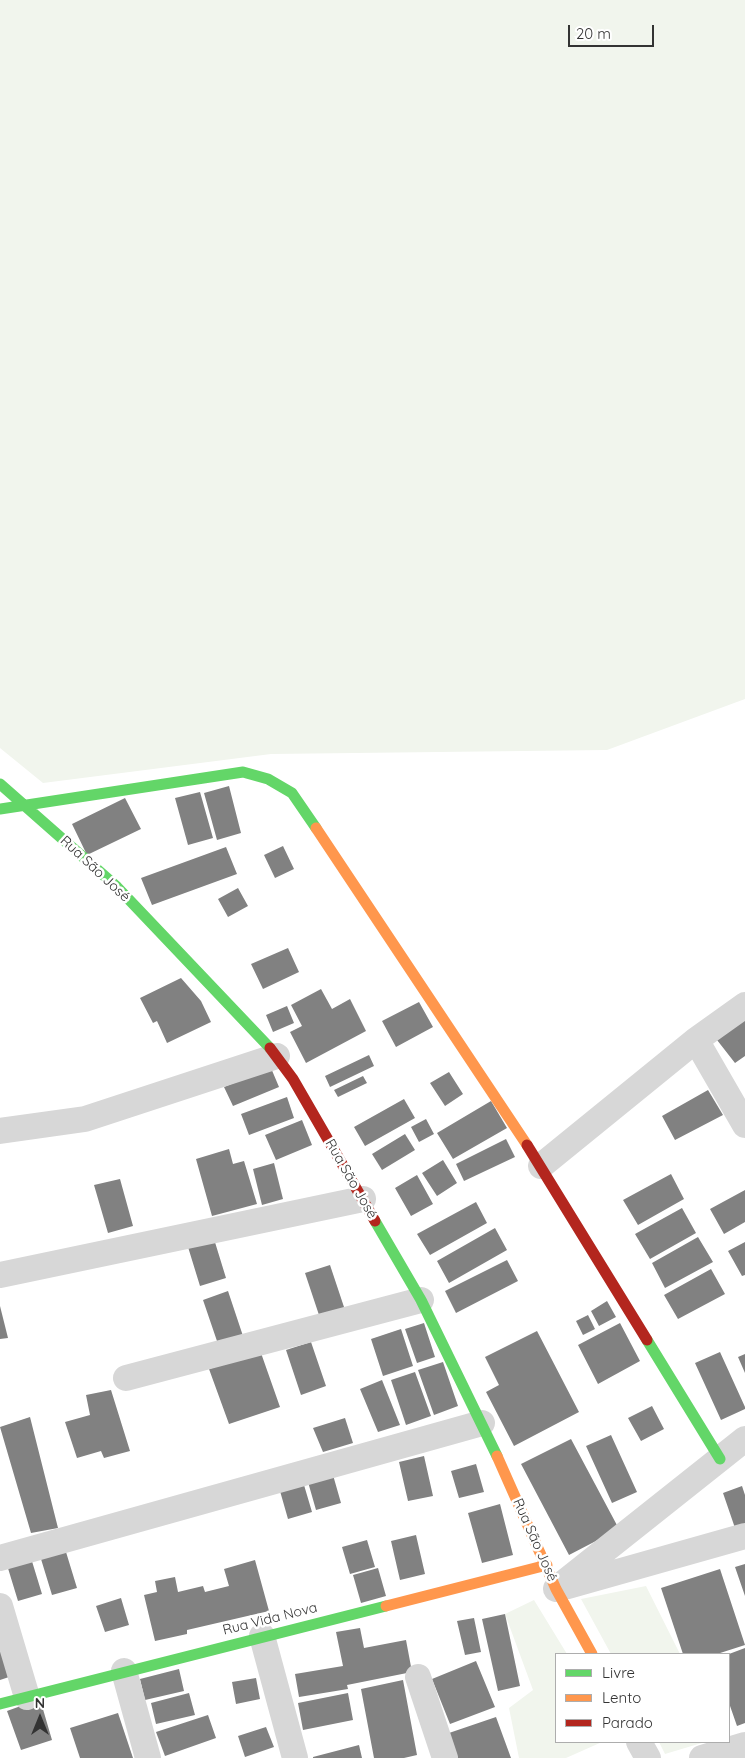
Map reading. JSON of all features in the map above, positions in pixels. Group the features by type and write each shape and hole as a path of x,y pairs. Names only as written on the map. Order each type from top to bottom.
{"street":[{"path":"0,809 243,772 268,779 292,793 541,1166 720,1459"},
{"name":"Rua São José","path":"0,784 117,887 277,1056 293,1079 421,1300 482,1423 551,1577 591,1653"},
{"path":"541,1166 696,1040 745,1005"},
{"path":"696,1040 745,1125"},
{"path":"0,1131 85,1119 277,1056"},
{"path":"0,1275 363,1199"},
{"path":"126,1378 421,1300"},
{"path":"0,1558 482,1423"},
{"path":"551,1577 720,1459 745,1439"},
{"path":"551,1577 745,1536"},
{"name":"Rua Vida Nova","path":"0,1704 262,1636 551,1577"},
{"path":"0,1606 27,1696"},
{"path":"262,1636 295,1758"},
{"path":"124,1671 148,1758"},
{"path":"418,1677 445,1758"},
{"path":"640,1743 648,1758"},
{"path":"702,1758 745,1745"}],"shaded area":[{"path":"0,0 745,0 745,699 607,750 271,754 43,783 0,748"},
{"path":"646,1586 680,1653 610,1653 581,1599"},
{"path":"534,1600 566,1653 555,1653 555,1743 600,1743 566,1758 519,1758 509,1708 533,1690 505,1614"},
{"path":"660,1743 702,1743 665,1754"}],"building":[{"path":"229,786 241,833 217,840 204,793"},
{"path":"200,792 213,838 188,845 175,798"},
{"path":"125,798 141,829 87,855 72,824"},
{"path":"283,846 294,869 275,878 264,855"},
{"path":"226,847 237,874 152,905 141,878"},
{"path":"238,888 248,906 228,917 218,899"},
{"path":"288,948 299,972 263,989 251,964"},
{"path":"181,978 201,1001 211,1022 167,1043 157,1021 153,1023 140,998"},
{"path":"321,989 332,1009 350,999 366,1031 306,1063 290,1032 302,1026 291,1005"},
{"path":"419,1002 433,1027 396,1047 382,1021"},
{"path":"287,1006 294,1023 273,1032 266,1015"},
{"path":"745,1020 745,1056 735,1063 717,1040"},
{"path":"369,1055 374,1066 330,1087 325,1076"},
{"path":"271,1068 279,1087 233,1106 224,1087"},
{"path":"449,1072 463,1094 445,1106 430,1083"},
{"path":"363,1076 367,1083 338,1097 334,1090"},
{"path":"708,1090 723,1115 675,1140 662,1116"},
{"path":"287,1097 294,1118 249,1135 241,1114"},
{"path":"404,1099 415,1118 365,1146 354,1127"},
{"path":"491,1101 507,1128 453,1159 437,1133"},
{"path":"426,1119 434,1134 419,1142 411,1127"},
{"path":"302,1120 312,1145 276,1160 265,1135"},
{"path":"405,1134 415,1150 382,1170 372,1154"},
{"path":"506,1139 515,1157 464,1181 456,1164"},
{"path":"229,1149 233,1164 244,1161 257,1204 212,1216 196,1159"},
{"path":"443,1160 457,1183 437,1196 422,1173"},
{"path":"274,1163 283,1199 262,1205 253,1169"},
{"path":"671,1174 684,1199 638,1225 623,1200"},
{"path":"417,1175 433,1204 411,1216 395,1188"},
{"path":"120,1179 133,1226 108,1233 94,1185"},
{"path":"745,1190 745,1222 724,1234 710,1209"},
{"path":"476,1202 487,1223 430,1255 417,1234"},
{"path":"682,1208 696,1233 650,1259 635,1234"},
{"path":"495,1228 507,1250 449,1283 437,1261"},
{"path":"698,1237 713,1262 665,1288 652,1263"},
{"path":"214,1239 226,1278 200,1286 188,1247"},
{"path":"745,1242 745,1275 742,1276 728,1251"},
{"path":"507,1260 518,1281 456,1313 445,1291"},
{"path":"330,1265 345,1310 320,1318 305,1273"},
{"path":"711,1269 725,1294 678,1319 664,1295"},
{"path":"228,1291 243,1336 218,1344 203,1300"},
{"path":"607,1301 616,1317 599,1326 591,1311"},
{"path":"0,1306 8,1338 0,1339"},
{"path":"588,1315 595,1329 583,1335 576,1321"},
{"path":"424,1323 435,1357 417,1363 405,1329"},
{"path":"620,1323 640,1361 598,1384 578,1345"},
{"path":"401,1329 413,1366 383,1376 371,1339"},
{"path":"537,1331 579,1412 514,1446 486,1392 499,1385 485,1357"},
{"path":"311,1342 326,1386 301,1395 286,1350"},
{"path":"720,1352 745,1407 745,1409 721,1420 695,1363"},
{"path":"261,1353 280,1407 229,1424 209,1369"},
{"path":"745,1354 745,1373 738,1357"},
{"path":"443,1362 458,1406 434,1415 418,1370"},
{"path":"415,1372 431,1416 406,1425 391,1380"},
{"path":"382,1380 400,1425 378,1432 360,1389"},
{"path":"111,1390 130,1451 104,1458 101,1451 77,1458 65,1422 90,1415 86,1395"},
{"path":"652,1406 664,1429 641,1441 628,1418"},
{"path":"30,1417 58,1528 31,1533 0,1427"},
{"path":"345,1418 353,1443 323,1452 313,1428"},
{"path":"611,1435 637,1492 612,1503 586,1446"},
{"path":"571,1439 619,1529 569,1555 521,1464"},
{"path":"424,1456 433,1496 408,1501 399,1462"},
{"path":"476,1464 484,1492 459,1498 451,1471"},
{"path":"333,1475 341,1503 316,1510 308,1482"},
{"path":"304,1485 312,1512 288,1519 280,1491"},
{"path":"742,1486 745,1495 745,1525 735,1528 723,1493"},
{"path":"500,1504 513,1555 482,1563 468,1513"},
{"path":"416,1535 425,1574 400,1580 391,1541"},
{"path":"367,1540 375,1567 350,1574 342,1547"},
{"path":"66,1552 77,1588 52,1595 41,1559"},
{"path":"31,1558 42,1594 18,1601 7,1565"},
{"path":"255,1560 269,1611 187,1630 187,1634 155,1641 144,1595 157,1592 155,1581 175,1577 178,1592 203,1586 205,1592 229,1586 224,1569"},
{"path":"745,1564 745,1596 735,1567"},
{"path":"378,1568 386,1596 361,1603 353,1575"},
{"path":"720,1569 745,1645 720,1653 683,1653 661,1588"},
{"path":"121,1598 129,1625 105,1632 96,1606"},
{"path":"505,1614 520,1686 498,1691 482,1619"},
{"path":"474,1618 481,1652 465,1655 457,1621"},
{"path":"360,1628 364,1648 406,1640 412,1672 347,1685 348,1689 299,1697 295,1674 343,1666 336,1632"},
{"path":"745,1648 745,1723 737,1726 730,1706 730,1654"},
{"path":"0,1649 9,1677 0,1680"},
{"path":"476,1661 495,1707 450,1724 432,1679"},
{"path":"179,1669 184,1691 145,1700 140,1679"},
{"path":"256,1678 260,1699 236,1704 232,1682"},
{"path":"403,1680 417,1755 404,1758 374,1758 361,1689"},
{"path":"189,1693 195,1715 156,1724 151,1703"},
{"path":"348,1693 353,1720 303,1730 298,1703"},
{"path":"40,1699 52,1740 21,1750 7,1711"},
{"path":"118,1713 133,1758 80,1758 70,1728"},
{"path":"208,1715 216,1738 165,1756 156,1732"},
{"path":"496,1717 511,1758 458,1758 449,1733"},
{"path":"266,1727 274,1747 245,1757 238,1736"},
{"path":"359,1745 362,1758 313,1758 313,1757"}],"traffic: fast":[{"path":"0,809 243,772 268,779 292,793 316,828"},
{"path":"0,784 117,887 270,1048"},
{"path":"375,1221 421,1300 497,1456"},
{"path":"647,1340 720,1459"},
{"path":"0,1704 386,1606"}],"traffic: slow":[{"path":"316,828 527,1145"},
{"path":"497,1456 556,1589 591,1653"},
{"path":"386,1606 547,1565"}],"traffic: jam":[{"path":"270,1048 293,1079 375,1221"},
{"path":"527,1145 647,1340"}]}
